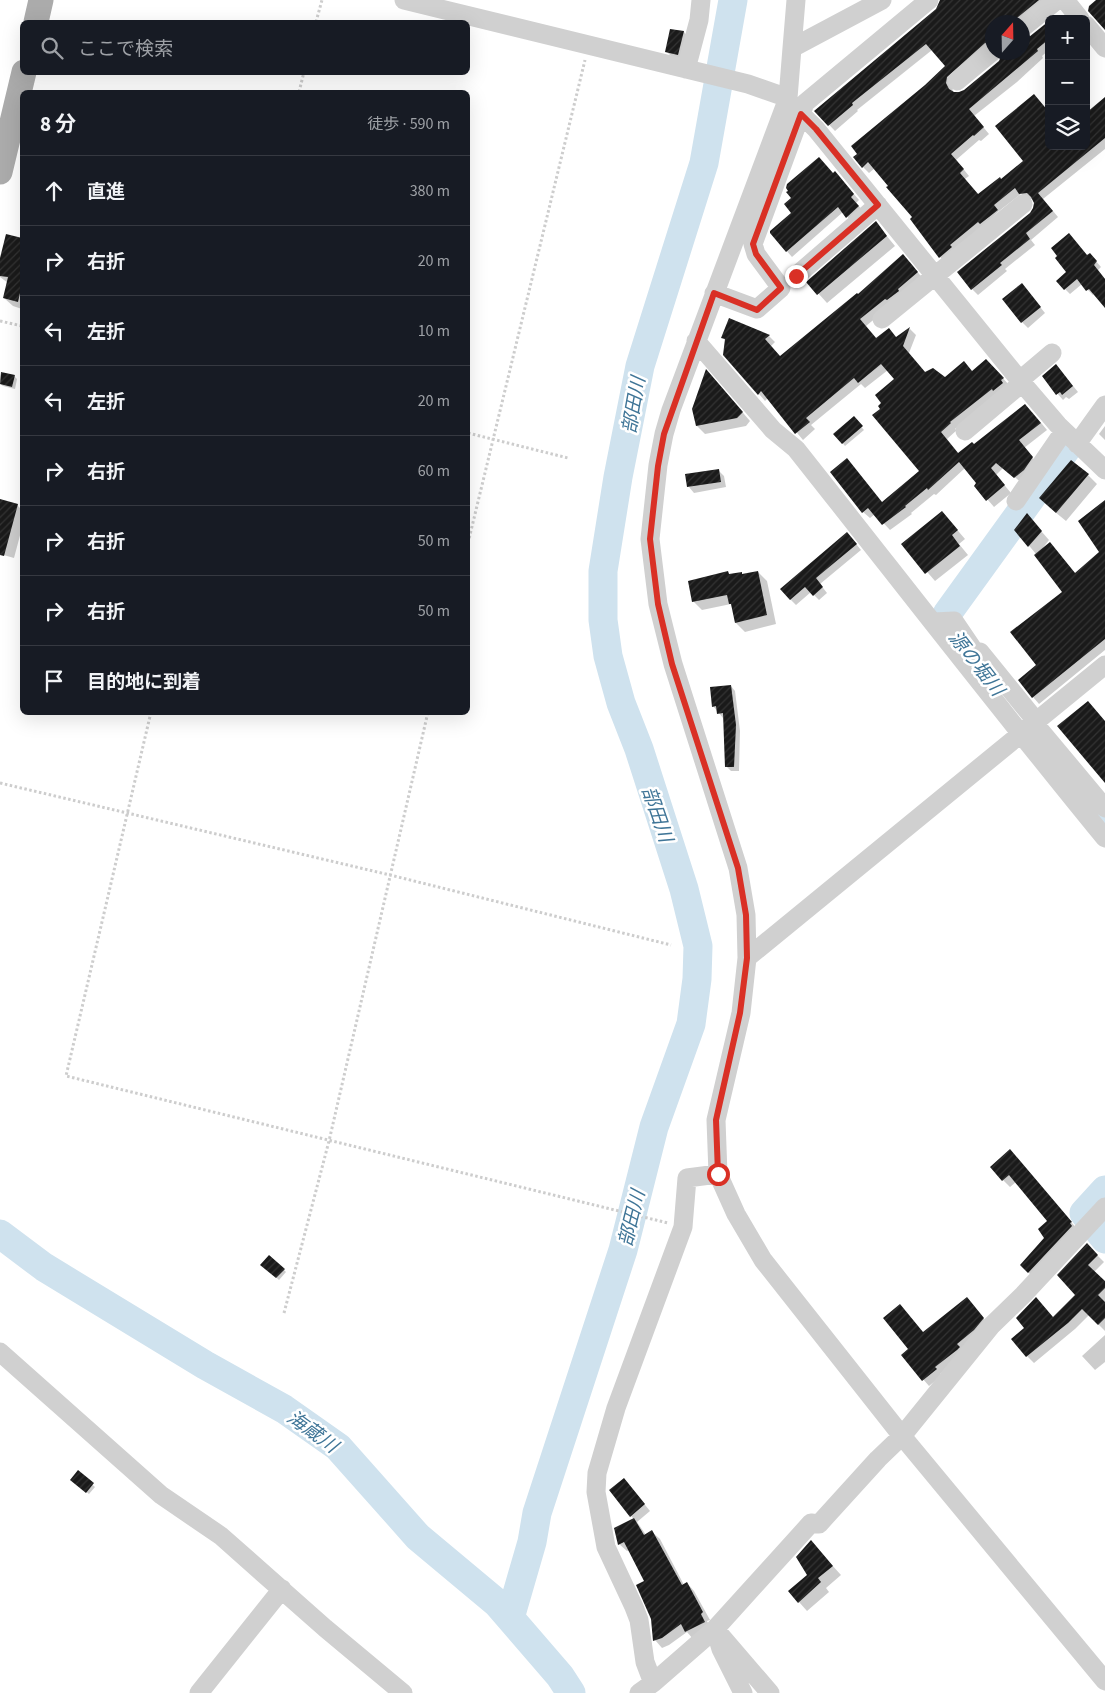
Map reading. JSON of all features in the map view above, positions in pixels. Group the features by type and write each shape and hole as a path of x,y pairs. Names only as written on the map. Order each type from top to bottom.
{"main road":[{"path":"36,20 41,0"},
{"path":"0,172 23,75"}],"street":[{"path":"404,0 748,84 788,98"},
{"path":"693,71 702,0"},
{"path":"796,0 788,98 696,341 664,434 650,539 658,604 672,664 738,868 746,915 747,958 740,1013 716,1120 718,1174 736,1214 763,1260 902,1436 1105,1681"},
{"path":"792,48 882,0"},
{"path":"714,293 757,310 781,288 756,254 753,244 805,104 929,0"},
{"path":"1030,24 1070,5"},
{"path":"1090,30 1105,48"},
{"path":"957,82 985,58"},
{"path":"801,114 816,129 1021,382 1070,438 1105,470"},
{"path":"882,319 1023,204"},
{"path":"796,276 878,205"},
{"path":"696,341 773,430 796,449 934,622 960,659 1029,727 1105,808"},
{"path":"965,431 1052,353"},
{"path":"1016,501 1070,438 1105,404"},
{"path":"934,622 954,620 975,652 980,652 1105,838"},
{"path":"747,958 1105,665"},
{"path":"647,1687 639,1620 606,1546 596,1492 597,1474 616,1408 683,1227 687,1178 718,1174"},
{"path":"647,1687 715,1629 811,1523 819,1524 878,1459 902,1436 991,1326 1023,1295 1097,1215"},
{"path":"0,1352 162,1495 220,1536 402,1693"},
{"path":"199,1693 282,1589"},
{"path":"715,1629 721,1649 743,1693"},
{"path":"715,1629 770,1693"}],"path":[{"path":"317,20 322,0"},
{"path":"470,534 589,45"},
{"path":"300,90 303,75"},
{"path":"0,321 20,326"},
{"path":"470,434 568,458"},
{"path":"150,715 66,1076 665,1222"},
{"path":"284,1313 328,1141 427,715"},
{"path":"0,783 390,875 670,945"}],"building":[{"path":"940,0 1039,0 1021,15 985,15 985,43 947,77 946,83 949,89 959,92 964,90 999,60 1027,60 969,109 984,127 951,154 964,169 960,173 978,194 1000,177 1001,179 1023,161 995,126 1034,94 1045,107 1045,150 1090,150 1090,110 1105,97 1105,138 1038,193 1053,211 1026,233 1030,239 971,290 957,272 1030,213 1034,203 1031,197 1027,193 1019,194 1015,188 994,205 998,210 980,224 978,222 950,245 952,247 939,258 910,219 912,217 886,187 888,186 868,162 862,168 853,157 857,154 851,146 925,85 945,66 926,44 852,103 853,105 828,126 814,111 936,9"},
{"path":"1096,0 1105,0 1105,30 1088,11 1089,6"},
{"path":"1045,24 1045,42 1037,49 1038,51 1030,58 1030,36"},
{"path":"670,29 684,31 678,55 665,52"},
{"path":"819,157 833,173 835,171 854,194 851,197 859,206 846,218 838,207 786,252 770,231 791,213 784,204 791,198 786,192 788,191 786,188 787,184"},
{"path":"876,221 887,236 817,295 806,282"},
{"path":"1069,233 1087,255 1090,253 1097,261 1094,265 1105,279 1105,308 1089,289 1086,291 1077,279 1064,290 1056,281 1066,272 1055,258 1057,256 1051,248"},
{"path":"6,234 20,238 20,293 18,302 3,298 8,277 0,276 0,258"},
{"path":"903,254 918,272 898,289 899,291 887,300 885,299 860,319 876,338 889,328 896,337 910,327 903,346 925,372 933,368 945,377 964,361 972,371 986,359 1004,378 1001,380 1003,383 993,391 992,389 950,422 941,432 958,453 972,442 974,444 1025,404 1041,423 1019,440 1033,457 1024,470 1014,478 996,463 991,468 1005,485 986,501 974,486 976,483 959,462 928,490 927,488 882,525 868,508 862,513 830,472 847,458 882,502 919,471 872,415 880,409 878,406 881,403 875,395 894,379 881,364 858,383 854,378 806,418 810,422 795,434 761,391 758,395 723,355 725,339 721,338 729,318 770,335 765,339 780,356 858,294"},
{"path":"1022,283 1041,307 1021,323 1002,299"},
{"path":"1056,364 1073,386 1062,395 1060,392 1056,395 1042,376"},
{"path":"706,369 743,412 737,418 696,426 692,409"},
{"path":"1,372 15,375 12,387 0,384"},
{"path":"854,416 863,426 842,444 833,434"},
{"path":"1071,460 1089,474 1056,513 1039,498"},
{"path":"719,469 721,482 687,487 685,474"},
{"path":"0,499 18,504 4,556 0,555"},
{"path":"1105,500 1105,639 1032,698 1018,680 1036,665 1010,632 1062,592 1034,555 1050,542 1075,573 1099,552 1078,521"},
{"path":"942,511 958,530 952,535 960,546 925,574 901,544"},
{"path":"1027,513 1042,531 1028,547 1014,530"},
{"path":"847,532 857,544 816,578 823,587 813,596 805,587 790,600 780,589"},
{"path":"728,571 729,574 742,572 742,574 758,571 767,615 735,623 727,595 692,602 688,581"},
{"path":"731,685 736,725 734,767 725,767 723,713 717,714 716,706 712,707 710,687"},
{"path":"1088,701 1105,721 1105,783 1057,726"},
{"path":"1010,1149 1072,1222 1070,1223 1072,1226 1028,1273 1020,1265 1044,1238 1038,1229 1047,1221 1009,1175 1002,1181 990,1167"},
{"path":"1087,1243 1098,1255 1088,1265 1105,1281 1105,1288 1098,1295 1105,1302 1105,1318 1098,1325 1082,1309 1068,1323 1026,1357 1011,1339 1024,1328 1016,1318 1036,1297 1053,1317 1075,1295 1057,1275"},
{"path":"269,1255 285,1269 276,1278 260,1265"},
{"path":"967,1297 984,1318 974,1330 957,1344 960,1347 935,1367 937,1369 922,1381 901,1355 908,1349 883,1318 900,1304 923,1332"},
{"path":"78,1470 94,1483 86,1493 70,1480"},
{"path":"624,1478 645,1504 630,1517 609,1490"},
{"path":"634,1518 644,1535 652,1530 682,1585 687,1582 703,1612 701,1614 705,1622 685,1632 681,1624 662,1638 653,1641 651,1619 636,1585 644,1581 624,1542 618,1545 614,1528"},
{"path":"811,1540 833,1566 818,1578 821,1582 798,1603 788,1591 807,1575 796,1557"}],"waterway":[{"name":"部田川","path":"510,1618 532,1542 537,1513 623,1250 654,1127 691,1024 697,979 698,946 684,889 639,749 621,703 608,656 603,620 603,571 618,477 640,366 704,163 733,0"},
{"name":"源の堀川","path":"962,645 948,627 947,614 1067,448"},
{"name":"源の堀川","path":"1076,786 1105,821"},
{"name":"源の堀川","path":"1105,1190 1084,1213 1105,1239"},
{"name":"海蔵川","path":"0,1234 44,1267 205,1365 284,1409 338,1447 418,1537 497,1603 560,1676 571,1693"}],"route":[{"path":"718,1174 716,1120 740,1013 747,958 746,915 738,868 672,664 658,604 650,539 658,466 664,434 714,293 757,310 781,288 756,254 753,244 801,114 816,129 878,205 796,276"}]}
